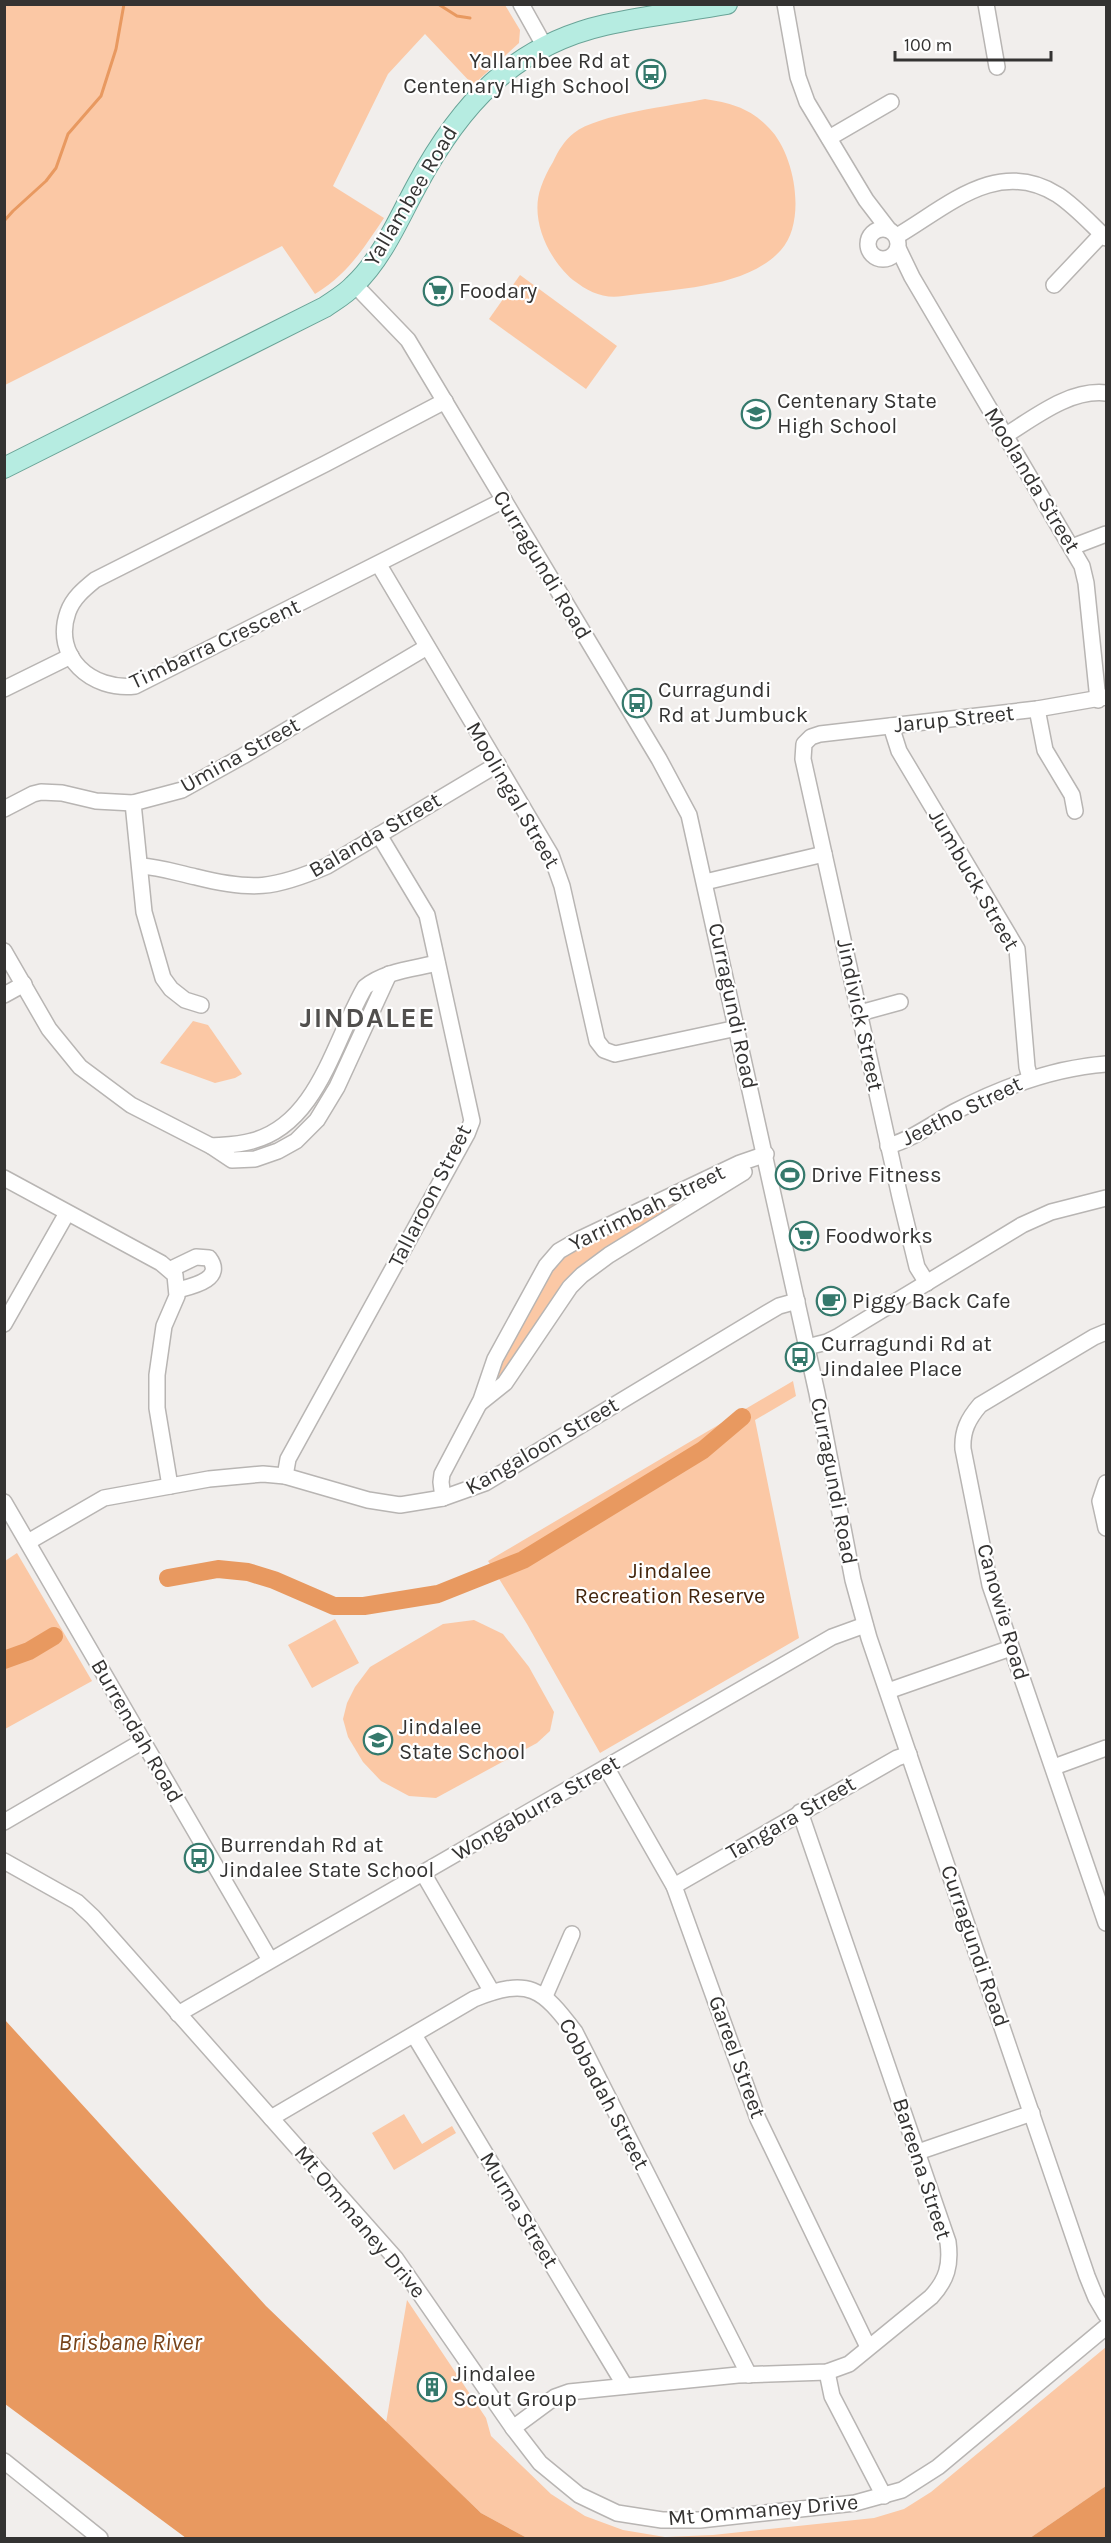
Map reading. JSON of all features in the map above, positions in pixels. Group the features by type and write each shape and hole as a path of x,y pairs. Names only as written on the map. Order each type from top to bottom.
{"main road":[{"name":"Yallambee Road","path":"4,468 317,310 355,285 377,257 438,147 455,122 494,81 518,62 545,47 604,25 727,4"}],"street":[{"path":"521,4 545,47"},
{"name":"Moolanda Street","path":"785,4 798,77 807,102 893,243 1082,566 1102,699"},
{"path":"986,4 997,67"},
{"path":"829,138 891,102"},
{"path":"893,243 877,230 870,236 868,242 870,251 877,258 893,243 979,187 997,181 1013,180 1047,189 1061,197 1104,236 1054,285"},
{"name":"Moolanda Street","path":"866,200 870,236"},
{"name":"Curragundi Road","path":"355,285 408,339 681,797 694,828 807,1347 853,1580 865,1625 1087,2276 1096,2298 1107,2315"},
{"path":"1006,435 1069,399 1100,392 1107,393"},
{"path":"4,689 71,656 65,632 69,610 83,590 95,580 335,459 445,400"},
{"name":"Timbarra Crescent","path":"71,656 78,666 97,682 115,687 135,686 504,500"},
{"path":"1072,547 1107,534"},
{"name":"Moolingal Street","path":"379,565 551,855 558,872 594,1032 604,1050 615,1054 737,1028"},
{"name":"Umina Street","path":"4,809 41,792 62,793 96,801 133,803 165,796 199,782 427,647"},
{"name":"Jarup Street","path":"804,744 820,734 1037,709 1102,699"},
{"path":"1037,709 1046,750 1072,795 1074,811"},
{"name":"Jumbuck Street","path":"891,726 899,751 1017,949 1027,1067 1030,1078"},
{"name":"Jindivick Street","path":"804,744 803,759 912,1252 917,1267 927,1283"},
{"name":"Balanda Street","path":"141,866 158,867 229,885 263,888 298,879 327,866 498,764"},
{"path":"133,803 144,912 163,978 171,989 185,1000 201,1005"},
{"name":"Tallaroon Street","path":"285,1476 288,1460 462,1144 472,1121 427,915 379,836"},
{"path":"705,882 824,854"},
{"path":"4,951 49,1029 80,1067 131,1105 211,1146 252,1142 270,1135 290,1122 304,1108 314,1090 365,987 374,980 389,974 437,963"},
{"path":"4,995 24,984"},
{"path":"860,1013 900,1002"},
{"name":"Jeetho Street","path":"888,1146 905,1140 972,1103 1030,1078 1107,1064"},
{"name":"Yarrimbah Street","path":"478,1405 505,1383 570,1287 582,1275 609,1255 736,1175 767,1160"},
{"name":"Yarrimbah Street","path":"443,1498 442,1474 478,1405 495,1359 546,1266 559,1251 702,1181 767,1160"},
{"path":"4,1178 171,1269 177,1277 178,1290 164,1326 157,1375 157,1408 170,1486"},
{"path":"807,1347 839,1336 1022,1225 1051,1212 1107,1198"},
{"path":"4,1324 68,1213"},
{"path":"171,1269 198,1256 207,1257 213,1263 213,1271 209,1279 178,1290"},
{"name":"Kangaloon Street","path":"28,1542 104,1498 170,1486 263,1474 285,1476 368,1500 396,1505 443,1498 485,1483 779,1306 797,1301"},
{"name":"Canowie Road","path":"1107,1332 1094,1337 986,1401 970,1416 963,1435 963,1449 990,1585 1107,1923"},
{"path":"1107,1483 1100,1501 1107,1528"},
{"name":"Burrendah Road","path":"4,1502 270,1960"},
{"name":"Wongaburra Street","path":"178,2014 832,1637 865,1625"},
{"path":"888,1691 1011,1648"},
{"path":"4,1822 143,1741"},
{"path":"1054,1767 1107,1748"},
{"name":"Tangara Street","path":"674,1886 800,1812 897,1758 909,1754"},
{"name":"Gareel Street","path":"606,1767 674,1886 758,2119 868,2347"},
{"name":"Bareena Street","path":"513,2428 555,2397 569,2392 749,2375 826,2372 849,2364 931,2297 942,2285 948,2273 950,2256 948,2242 800,1812"},
{"name":"Mt Ommaney Drive","path":"4,1861 77,1902 402,2266 513,2428 540,2463 579,2495 617,2513 662,2520 700,2520 855,2503 902,2490 938,2467 1107,2327"},
{"path":"423,1873 492,1992"},
{"path":"545,1996 572,1934"},
{"name":"Cobbadah Street","path":"271,2118 474,1999 501,1989 520,1989 545,1996 575,2032 749,2375"},
{"name":"Murna Street","path":"414,2035 625,2386"},
{"path":"918,2152 1032,2113"},
{"path":"826,2372 832,2396 884,2496"},
{"path":"4,2461 100,2538"}],"green space":[{"path":"5,4 505,5 520,30 519,43 473,85 425,34 388,74 333,186 384,218 354,260 327,286 315,294 282,246 5,385"},
{"path":"705,99 732,105 755,116 769,128 786,154 791,170 795,206 794,222 781,250 766,263 748,273 728,280 685,289 616,297 596,294 573,280 556,262 549,250 538,212 538,199 542,184 567,139 585,126 617,116"},
{"path":"520,275 617,346 586,389 489,319"},
{"path":"193,1021 208,1025 242,1074 215,1083 160,1063"},
{"path":"703,1189 596,1255 574,1272 501,1378 497,1377 498,1365 558,1257"},
{"name":"Jindalee Recreation Reserve","path":"793,1381 796,1396 755,1420 799,1638 600,1753 527,1624 488,1561"},
{"path":"17,1553 92,1681 5,1729 5,1561"},
{"path":"335,1619 359,1663 312,1688 288,1645"},
{"path":"474,1620 503,1634 529,1667 554,1712 550,1731 537,1743 436,1798 409,1796 381,1781 363,1762 348,1737 343,1719 347,1703 355,1687 370,1667 443,1624"},
{"path":"404,2114 422,2144 452,2126 456,2133 394,2170 372,2133"},
{"path":"407,2300 486,2418 491,2436 551,2494 585,2516 623,2530 665,2537 713,2535 874,2518 904,2509 931,2492 1106,2347 1106,2486 1030,2538 527,2538 481,2513 386,2423"}],"water":[{"name":"Brisbane River","path":"5,2020 266,2306 481,2513 527,2538 186,2538 5,2404"},
{"path":"1106,2486 1106,2538 1030,2538 1100,2490"}],"waterway":[{"path":"4,221 46,181 56,168 68,134 101,96 116,49 124,4"},
{"path":"438,4 457,16 470,18"},
{"path":"168,1578 218,1569 248,1572 274,1580 334,1606 364,1606 438,1594 523,1560 703,1450 742,1417"},
{"path":"4,1660 29,1651 54,1636"}],"place":[{"name":"Yallambee Rd at Centenary High School","path":"651,74"},
{"name":"Foodary","path":"438,291"},
{"name":"Centenary State High School","path":"756,414"},
{"name":"Curragundi Rd at Jumbuck","path":"637,703"},
{"name":"Drive Fitness","path":"790,1175"},
{"name":"Foodworks","path":"804,1236"},
{"name":"Piggy Back Cafe","path":"831,1301"},
{"name":"Curragundi Rd at Jindalee Place","path":"800,1357"},
{"name":"Jindalee State School","path":"378,1740"},
{"name":"Burrendah Rd at Jindalee State School","path":"199,1858"},
{"name":"Jindalee Scout Group","path":"432,2387"}],"district":[{"name":"JINDALEE","path":"368,1017"}]}
